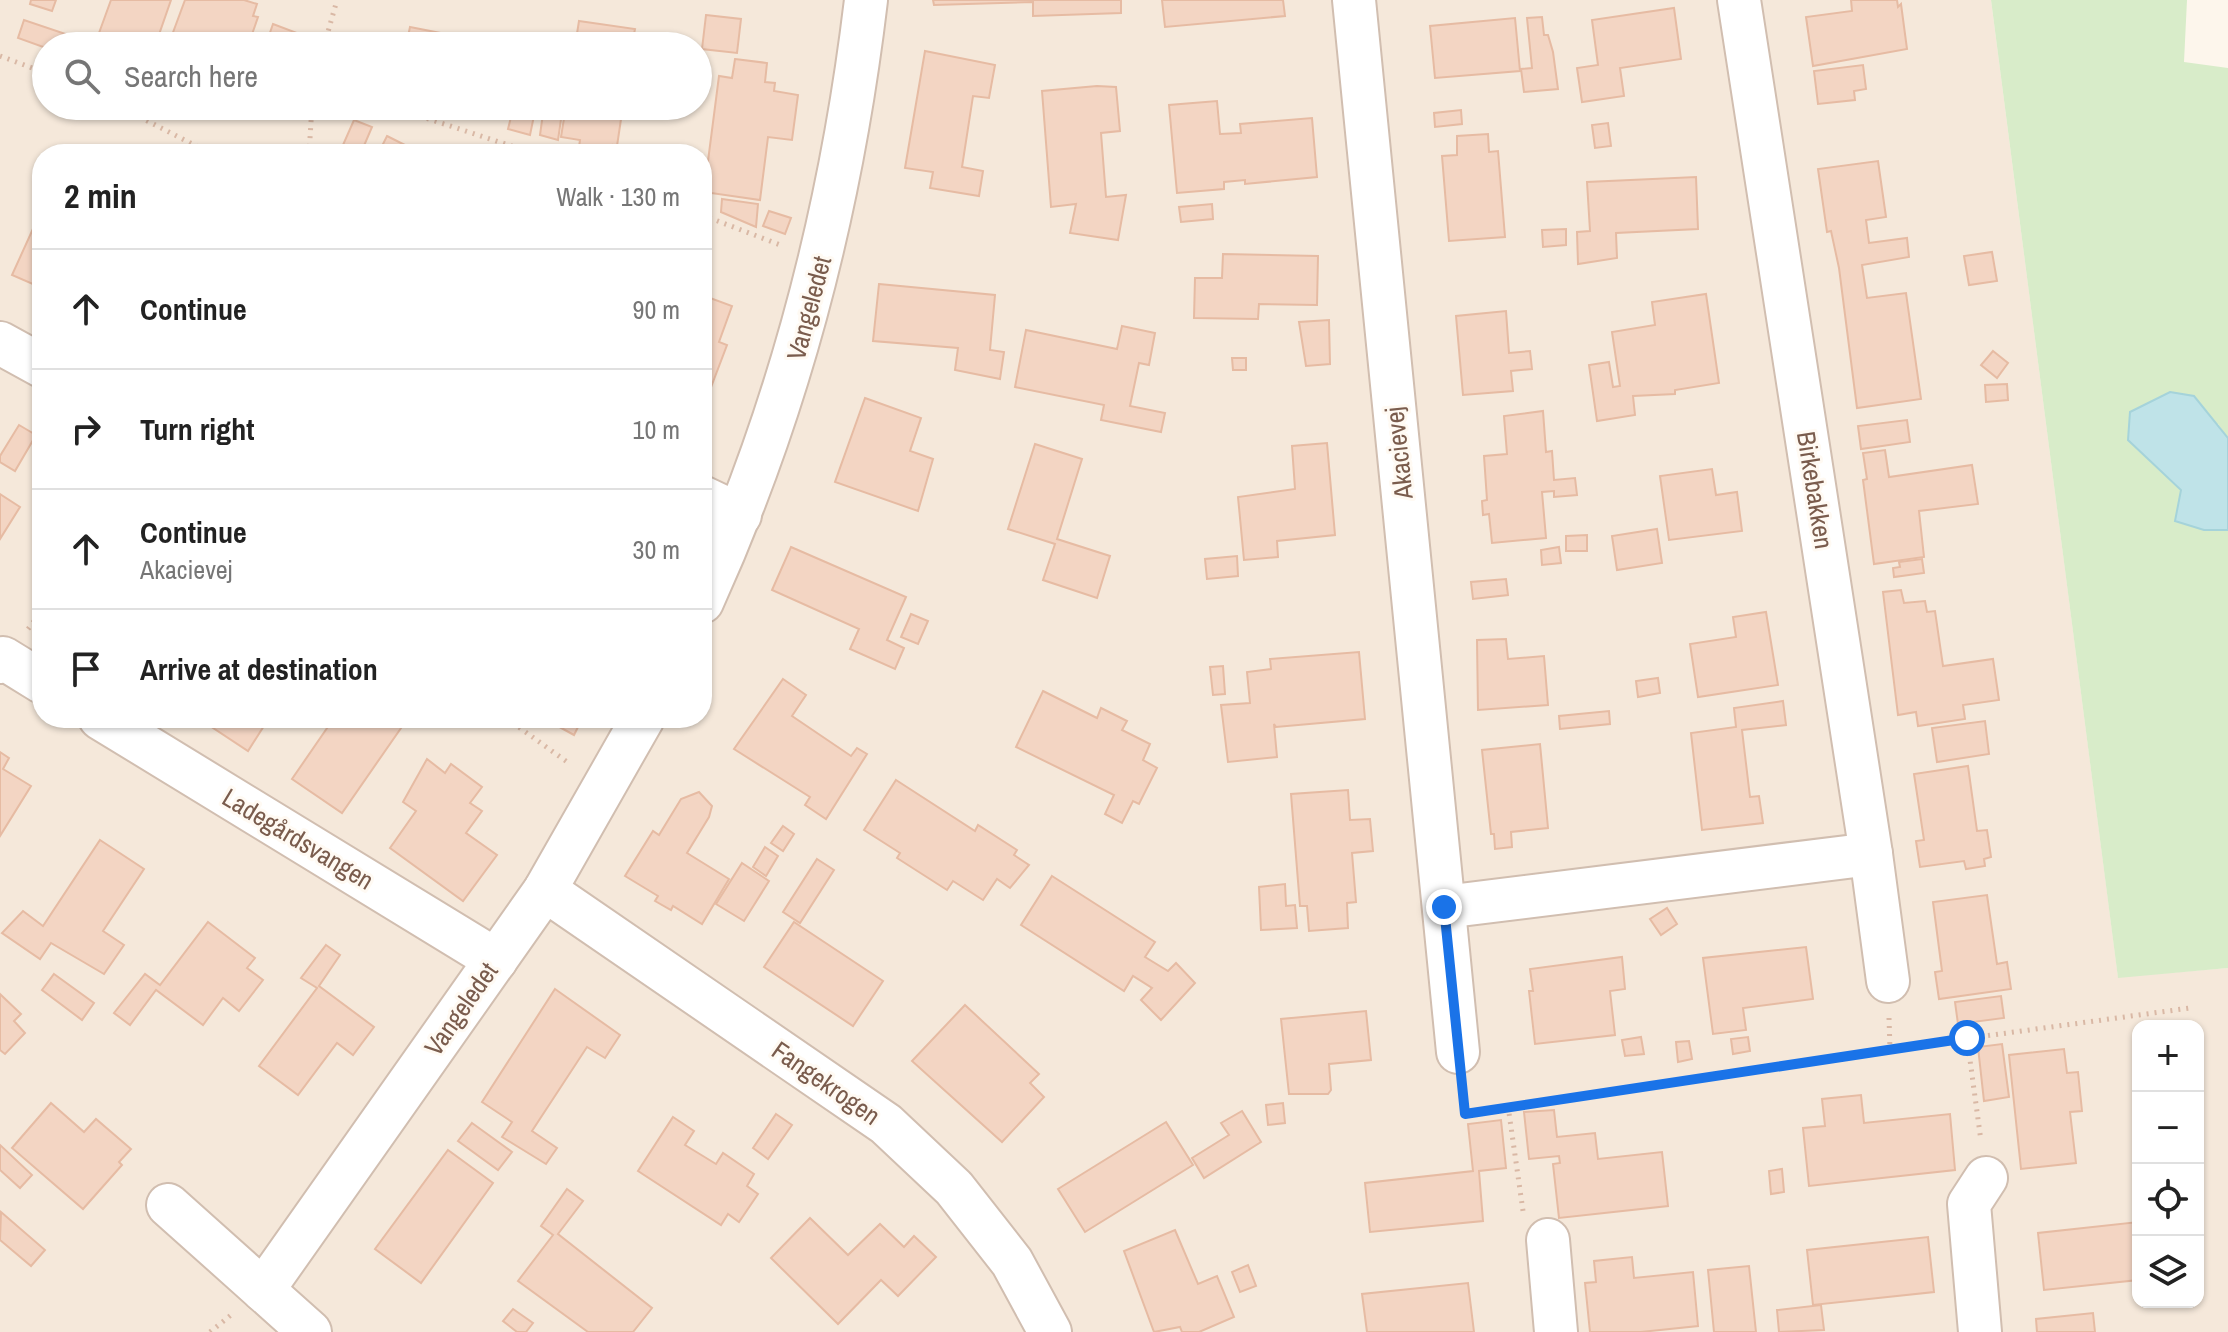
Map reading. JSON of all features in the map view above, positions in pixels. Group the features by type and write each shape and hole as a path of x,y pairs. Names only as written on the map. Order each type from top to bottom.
{"street":[{"name":"Vangeledet","path":"712,579 777,416 822,261 852,110 866,0"},
{"name":"Akacievej","path":"1354,0 1458,1052"},
{"name":"Birkebakken","path":"1739,0 1888,981"},
{"path":"0,343 32,361"},
{"path":"712,502 740,515"},
{"path":"0,662 3,658 32,676"},
{"name":"Ladegårdsvangen","path":"116,728 496,960"},
{"name":"Vangeledet","path":"263,1290 545,890 638,728"},
{"path":"1444,907 1871,854"},
{"name":"Fangekrogen","path":"545,890 886,1124 954,1188 1012,1262 1050,1332"},
{"path":"1980,1332 1969,1204 1986,1178"},
{"path":"168,1205 310,1332"},
{"path":"1548,1240 1556,1332"}],"path":[{"path":"328,32 337,0"},
{"path":"0,56 32,68"},
{"path":"145,120 192,144"},
{"path":"310,144 311,120"},
{"path":"432,120 505,144"},
{"path":"712,219 822,261"},
{"path":"520,728 605,790"},
{"path":"1458,1052 1465,1114 1967,1038 2190,1008"},
{"path":"1967,1038 1986,1178"},
{"path":"1508,1106 1527,1239 1548,1240"}],"shaded area":[{"path":"0,0 1991,0 2118,977 2228,968 2228,1332 0,1332"}],"green space":[{"path":"1991,0 2187,0 2184,62 2228,68 2228,438 2218,424 2181,490 2204,530 2228,530 2228,968 2118,978"}],"water":[{"path":"2170,392 2194,396 2228,438 2228,530 2204,530 2175,521 2181,490 2128,440 2130,412"}],"building":[{"path":"31,0 56,0 52,11 30,4"},
{"path":"111,0 171,0 160,32 99,32"},
{"path":"185,0 244,0 257,4 253,16 258,17 253,32 173,32"},
{"path":"933,0 1121,0 1121,13 1033,16 1033,2 934,5"},
{"path":"1162,0 1283,0 1285,16 1165,27"},
{"path":"1851,0 1897,0 1898,7 1901,4 1907,49 1813,66 1806,17 1852,11"},
{"path":"1674,8 1681,59 1620,68 1624,96 1582,102 1577,68 1598,65 1592,20"},
{"path":"706,15 741,19 737,53 712,50 712,32 704,32"},
{"path":"1542,17 1544,35 1548,35 1553,52 1558,89 1524,92 1521,69 1532,68 1527,18"},
{"path":"1515,18 1520,71 1435,78 1430,26"},
{"path":"24,20 60,32 32,32 32,43 18,38"},
{"path":"579,21 635,29 634,32 577,32"},
{"path":"273,24 294,32 270,32"},
{"path":"410,27 436,32 409,32"},
{"path":"925,51 995,65 989,98 973,96 962,167 983,171 979,196 930,188 933,172 905,168"},
{"path":"735,59 767,63 765,82 775,83 774,91 798,95 792,140 768,137 760,200 712,193 710,144 719,76 732,78"},
{"path":"1863,65 1866,89 1854,91 1855,100 1818,104 1814,71"},
{"path":"1116,87 1120,131 1101,133 1106,197 1126,195 1118,240 1070,233 1076,204 1051,207 1042,91"},
{"path":"1217,101 1220,134 1241,133 1240,124 1312,118 1317,177 1245,184 1245,180 1224,182 1224,189 1177,193 1169,105"},
{"path":"1461,110 1462,124 1435,127 1434,113"},
{"path":"354,120 372,127 365,144 343,144"},
{"path":"510,120 533,120 530,135 508,129"},
{"path":"542,120 561,120 558,140 540,135"},
{"path":"564,120 621,120 617,144 579,144 580,140 561,137"},
{"path":"1608,123 1611,146 1595,148 1592,125"},
{"path":"1488,134 1489,152 1498,151 1505,237 1449,241 1442,156 1457,155 1457,136"},
{"path":"387,136 403,144 383,144"},
{"path":"1878,161 1886,217 1866,220 1869,243 1907,238 1909,257 1862,265 1867,298 1906,293 1921,399 1857,408 1839,268 1831,231 1827,232 1818,169"},
{"path":"1696,177 1698,229 1616,233 1617,258 1578,264 1577,232 1590,231 1587,182"},
{"path":"722,199 758,204 756,227 721,212"},
{"path":"1212,204 1213,219 1181,222 1179,207"},
{"path":"769,211 791,218 785,234 763,226"},
{"path":"1566,229 1566,245 1543,247 1542,230"},
{"path":"32,231 32,284 12,275"},
{"path":"1992,252 1997,281 1969,285 1964,256"},
{"path":"1223,254 1318,256 1317,305 1259,304 1258,319 1194,318 1195,278 1222,278"},
{"path":"879,284 995,295 990,350 1004,352 1000,379 955,370 958,348 873,341"},
{"path":"1706,294 1719,383 1675,390 1675,394 1633,396 1635,415 1597,421 1589,365 1609,362 1613,387 1620,386 1612,332 1655,325 1652,302"},
{"path":"712,299 732,306 719,342 727,345 712,385"},
{"path":"1506,311 1509,353 1530,351 1532,369 1511,371 1513,391 1463,395 1456,316"},
{"path":"1329,320 1330,364 1306,366 1299,322"},
{"path":"1122,326 1155,333 1149,365 1139,363 1130,406 1165,413 1161,432 1101,420 1104,405 1015,387 1026,330 1117,349"},
{"path":"1993,351 2008,363 1997,378 1981,365"},
{"path":"1232,358 1246,358 1246,370 1233,370"},
{"path":"2007,384 2008,400 1986,402 1985,385"},
{"path":"865,398 921,418 910,451 933,459 918,511 835,482"},
{"path":"1543,411 1546,452 1552,451 1554,480 1575,478 1577,495 1554,497 1554,491 1542,492 1546,538 1492,543 1489,514 1483,515 1482,501 1487,500 1484,456 1507,454 1504,416"},
{"path":"1907,420 1910,442 1861,449 1858,426"},
{"path":"19,425 32,433 32,442 15,471 0,462 0,456"},
{"path":"1327,443 1335,535 1277,541 1278,557 1244,560 1238,497 1295,489 1292,446"},
{"path":"1035,444 1082,459 1057,539 1110,556 1097,598 1043,580 1055,544 1008,529"},
{"path":"1885,450 1889,477 1972,465 1978,504 1919,511 1924,557 1874,564 1863,480 1867,479 1863,453"},
{"path":"1712,469 1716,495 1737,492 1742,531 1669,540 1660,476"},
{"path":"0,494 20,507 0,539"},
{"path":"1657,529 1662,563 1617,570 1612,536"},
{"path":"1587,535 1587,551 1566,551 1566,536"},
{"path":"791,547 906,597 887,640 904,648 895,669 850,649 859,629 772,590"},
{"path":"1559,547 1561,563 1542,565 1541,550"},
{"path":"1237,556 1238,576 1207,579 1205,559"},
{"path":"1922,559 1924,573 1894,577 1893,568 1900,567 1899,562"},
{"path":"1506,579 1508,595 1473,599 1471,582"},
{"path":"1901,590 1904,603 1925,601 1927,612 1935,611 1943,666 1993,659 1999,700 1963,705 1965,719 1918,726 1916,712 1898,715 1883,592"},
{"path":"1766,612 1778,685 1698,697 1690,644 1736,637 1733,617"},
{"path":"911,614 928,621 918,644 901,637"},
{"path":"1506,639 1508,659 1544,656 1548,705 1478,710 1477,640"},
{"path":"1359,652 1365,719 1276,727 1274,724 1277,757 1228,762 1221,705 1250,703 1247,672 1271,669 1270,659"},
{"path":"1223,666 1225,694 1213,695 1210,667"},
{"path":"1658,678 1660,693 1638,697 1636,681"},
{"path":"783,679 806,695 792,716 851,756 857,748 867,754 826,819 805,805 810,797 734,749"},
{"path":"1043,691 1097,718 1101,708 1127,721 1122,730 1150,744 1143,760 1157,768 1139,804 1133,801 1122,823 1105,814 1114,795 1016,747"},
{"path":"1783,701 1786,725 1742,730 1750,797 1759,796 1763,823 1702,830 1691,733 1736,727 1734,708"},
{"path":"1609,711 1610,724 1560,729 1559,716"},
{"path":"1985,721 1989,754 1937,762 1932,728"},
{"path":"213,728 263,728 248,751"},
{"path":"327,728 401,728 342,813 292,779"},
{"path":"561,728 578,728 574,735"},
{"path":"1540,744 1548,828 1511,832 1512,847 1495,849 1482,750"},
{"path":"0,752 9,758 3,769 31,786 0,836"},
{"path":"427,759 445,773 451,764 482,787 470,803 482,811 466,833 497,855 463,901 390,848 416,811 403,802"},
{"path":"1968,766 1977,831 1987,830 1991,857 1984,859 1985,866 1966,869 1964,861 1920,867 1916,841 1924,840 1914,774"},
{"path":"896,780 975,831 978,825 1017,850 1014,855 1029,865 1010,888 997,879 983,900 953,881 947,890 897,858 900,853 864,830"},
{"path":"1348,790 1350,820 1370,819 1373,851 1352,853 1356,902 1347,903 1348,928 1309,931 1307,906 1300,906 1291,794"},
{"path":"699,792 712,806 709,817 687,853 729,879 702,924 673,906 671,910 655,901 658,896 625,876 653,831 659,835 681,799"},
{"path":"783,826 794,834 783,851 771,843"},
{"path":"100,840 144,869 103,931 124,945 104,974 51,943 40,959 2,933 23,911 43,926"},
{"path":"765,847 778,856 766,876 753,867"},
{"path":"817,859 834,870 800,923 783,912"},
{"path":"742,863 769,881 744,921 716,904"},
{"path":"1052,876 1155,942 1145,957 1168,971 1176,963 1195,983 1161,1020 1141,1000 1152,988 1133,976 1124,991 1021,925"},
{"path":"1285,884 1286,906 1295,905 1297,928 1261,930 1259,887"},
{"path":"1987,895 1997,964 2007,962 2011,989 1939,999 1935,972 1942,971 1933,902"},
{"path":"1667,908 1677,924 1661,935 1650,919"},
{"path":"208,922 255,958 247,968 263,980 239,1011 223,998 203,1025 156,990 130,1025 114,1013 145,974 160,985"},
{"path":"794,922 883,981 853,1026 764,967"},
{"path":"326,945 340,955 319,986 374,1027 353,1055 337,1043 298,1095 259,1066 317,988 301,978"},
{"path":"1806,947 1813,999 1743,1008 1746,1030 1713,1034 1703,958"},
{"path":"1622,957 1625,989 1610,991 1615,1035 1535,1044 1529,991 1533,991 1530,969"},
{"path":"54,974 94,1003 82,1020 42,990"},
{"path":"555,989 620,1035 605,1058 587,1047 532,1131 557,1148 546,1164 502,1137 512,1122 482,1102"},
{"path":"0,994 21,1014 14,1021 25,1033 5,1054 0,1050"},
{"path":"2001,996 2004,1018 1958,1024 1955,1002"},
{"path":"965,1005 1039,1074 1030,1083 1044,1097 1002,1142 912,1061"},
{"path":"1366,1011 1371,1060 1329,1064 1331,1090 1328,1094 1289,1094 1281,1019"},
{"path":"1641,1037 1644,1054 1625,1056 1622,1040"},
{"path":"1748,1037 1750,1051 1733,1054 1731,1039"},
{"path":"1689,1041 1692,1059 1678,1062 1676,1042"},
{"path":"2002,1044 2009,1097 1984,1101 1978,1047"},
{"path":"2064,1049 2067,1073 2078,1072 2082,1111 2070,1112 2076,1163 2021,1169 2009,1055"},
{"path":"1861,1095 1864,1123 1950,1114 1955,1170 1809,1186 1803,1128 1825,1126 1822,1099"},
{"path":"51,1103 84,1132 96,1119 131,1149 119,1162 122,1165 83,1209 12,1148"},
{"path":"1283,1103 1285,1123 1268,1125 1266,1105"},
{"path":"1554,1110 1557,1137 1595,1133 1598,1159 1662,1152 1668,1206 1559,1218 1553,1164 1560,1163 1559,1156 1529,1159 1524,1112"},
{"path":"1242,1111 1261,1142 1204,1178 1192,1158 1229,1135 1221,1123"},
{"path":"776,1114 792,1125 768,1159 753,1148"},
{"path":"673,1117 694,1131 685,1145 716,1164 723,1153 754,1174 747,1186 758,1194 739,1222 728,1214 721,1225 638,1171"},
{"path":"1501,1120 1506,1168 1479,1171 1483,1221 1370,1232 1365,1183 1473,1171 1468,1124"},
{"path":"1166,1122 1193,1165 1085,1232 1058,1189"},
{"path":"472,1123 512,1152 498,1170 458,1141"},
{"path":"0,1145 32,1175 20,1188 0,1170"},
{"path":"448,1150 493,1183 421,1283 375,1249"},
{"path":"1782,1169 1784,1192 1771,1194 1769,1171"},
{"path":"567,1189 583,1201 558,1234 652,1308 633,1332 588,1332 518,1281 553,1235 541,1226"},
{"path":"1,1212 45,1250 31,1266 0,1240"},
{"path":"810,1218 848,1255 880,1224 904,1247 914,1236 936,1257 898,1296 881,1280 838,1324 771,1258"},
{"path":"2132,1223 2132,1281 2044,1290 2038,1233"},
{"path":"1175,1230 1198,1284 1217,1276 1234,1317 1199,1332 1182,1332 1180,1327 1154,1332 1124,1251"},
{"path":"1928,1237 1934,1292 1813,1305 1807,1250"},
{"path":"1632,1257 1634,1278 1693,1272 1698,1326 1641,1332 1590,1332 1585,1283 1596,1282 1594,1261"},
{"path":"1248,1265 1256,1286 1240,1292 1232,1272"},
{"path":"1749,1266 1756,1332 1714,1332 1708,1270"},
{"path":"1468,1283 1474,1332 1367,1332 1362,1294"},
{"path":"1821,1305 1824,1330 1779,1332 1777,1310"},
{"path":"513,1309 533,1323 526,1332 517,1332 503,1321"},
{"path":"2093,1313 2095,1332 2037,1332 2036,1319"}],"route":[{"path":"1444,907 1465,1114 1967,1038"}]}
